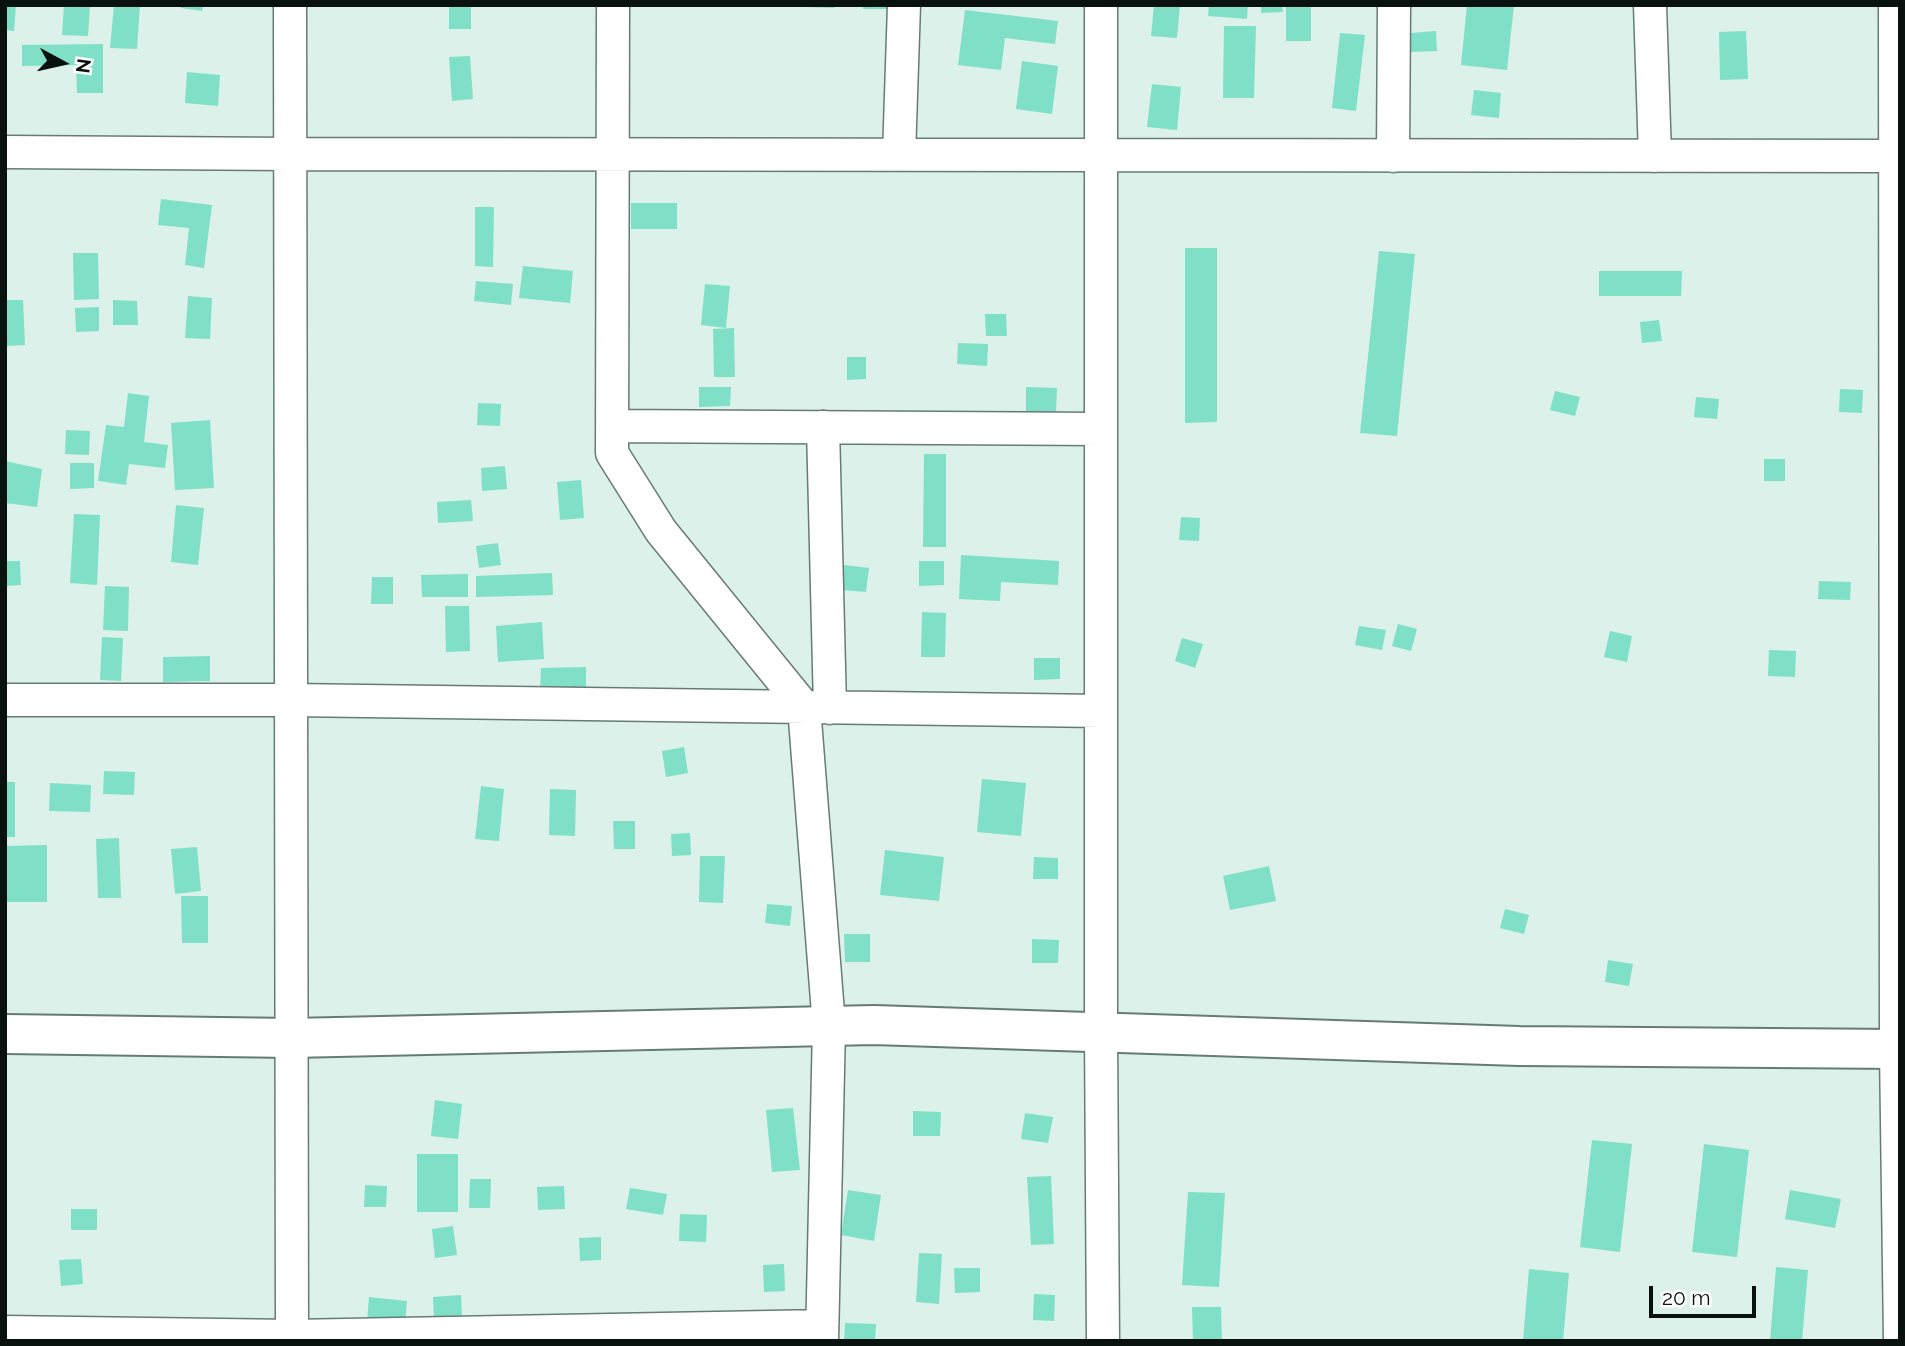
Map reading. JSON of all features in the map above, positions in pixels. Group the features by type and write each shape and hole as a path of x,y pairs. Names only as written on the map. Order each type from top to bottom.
{"street":[{"path":"290,5 292,1338"},
{"path":"613,5 612,453 661,531 817,707"},
{"path":"900,155 904,5"},
{"path":"1101,5 1101,1032 1104,1341"},
{"path":"1393,156 1394,5"},
{"path":"1650,5 1655,156"},
{"path":"1895,5 1900,1341"},
{"path":"5,152 1897,156"},
{"path":"612,426 1101,429"},
{"path":"5,1332 292,1338 822,1334 829,1026 817,707 823,427"},
{"path":"5,699 291,700 1101,711"},
{"path":"5,1034 292,1038 874,1025 1519,1046 1898,1049"}],"building":[{"path":"5,5 16,5 14,31 5,30"},
{"path":"64,5 90,5 88,36 62,35"},
{"path":"114,5 140,5 137,49 110,48"},
{"path":"181,5 203,5 202,11 181,8"},
{"path":"834,5 834,8 805,7"},
{"path":"863,5 888,5 888,9 863,9"},
{"path":"1154,5 1180,5 1177,38 1151,36"},
{"path":"1209,5 1248,5 1247,19 1208,16"},
{"path":"1261,5 1282,5 1283,12 1261,13"},
{"path":"1286,5 1311,5 1311,41 1286,41"},
{"path":"1467,5 1514,5 1507,70 1461,65"},
{"path":"449,7 471,7 471,29 449,29"},
{"path":"965,10 1058,21 1055,44 1005,38 1001,70 958,65"},
{"path":"1224,26 1256,26 1254,98 1223,98"},
{"path":"1436,31 1437,51 1411,52 1411,33"},
{"path":"1746,31 1748,79 1720,80 1719,32"},
{"path":"1340,33 1365,35 1356,111 1332,108"},
{"path":"103,44 103,93 77,93 76,65 22,66 22,45"},
{"path":"470,56 473,99 452,101 449,57"},
{"path":"1022,61 1058,66 1052,114 1016,109"},
{"path":"187,72 220,75 218,106 185,103"},
{"path":"1152,84 1181,87 1177,130 1147,127"},
{"path":"1474,90 1501,93 1499,118 1471,115"},
{"path":"161,199 212,205 204,268 185,265 189,228 158,225"},
{"path":"631,203 677,203 677,229 631,229"},
{"path":"475,207 494,207 493,267 475,266"},
{"path":"1185,248 1217,248 1217,422 1185,423"},
{"path":"1379,251 1415,254 1397,436 1360,433"},
{"path":"73,253 98,253 99,299 74,300"},
{"path":"523,266 573,271 570,303 519,298"},
{"path":"1599,271 1682,271 1681,296 1599,296"},
{"path":"476,281 513,284 511,305 474,301"},
{"path":"705,284 730,286 726,328 701,325"},
{"path":"188,296 212,298 210,339 185,338"},
{"path":"5,300 23,300 25,345 5,346"},
{"path":"113,300 137,301 138,325 113,325"},
{"path":"99,307 99,331 76,332 75,308"},
{"path":"985,314 1006,314 1007,336 986,336"},
{"path":"1659,320 1662,341 1642,343 1640,322"},
{"path":"734,328 735,377 714,377 713,329"},
{"path":"958,343 988,344 987,366 957,364"},
{"path":"847,357 866,357 866,379 847,380"},
{"path":"699,387 731,387 730,406 699,407"},
{"path":"1026,387 1057,388 1056,412 1026,412"},
{"path":"1840,389 1863,390 1862,413 1839,412"},
{"path":"1555,391 1580,397 1575,416 1550,410"},
{"path":"128,393 149,396 144,442 168,445 165,468 129,464 126,485 98,481 106,425 124,427"},
{"path":"1696,397 1719,399 1717,419 1694,417"},
{"path":"478,403 501,404 500,426 477,425"},
{"path":"210,420 214,488 175,490 171,423"},
{"path":"66,430 90,431 89,455 65,454"},
{"path":"924,454 946,454 946,547 923,547"},
{"path":"1764,459 1785,459 1785,481 1764,481"},
{"path":"5,461 42,469 37,507 5,503"},
{"path":"70,463 94,463 94,488 70,489"},
{"path":"505,466 507,489 482,491 481,468"},
{"path":"581,480 584,518 560,520 557,482"},
{"path":"471,500 473,521 438,523 437,502"},
{"path":"176,505 204,508 198,565 171,562"},
{"path":"74,514 100,515 97,585 70,583"},
{"path":"1181,517 1200,518 1199,541 1179,540"},
{"path":"498,543 501,565 479,568 476,546"},
{"path":"961,555 1059,561 1058,585 1001,582 1000,601 959,599"},
{"path":"5,561 20,561 21,585 5,586"},
{"path":"919,561 944,561 944,585 919,586"},
{"path":"844,565 869,568 866,592 841,590"},
{"path":"552,573 553,595 476,597 476,576"},
{"path":"468,574 468,597 422,597 421,575"},
{"path":"372,577 393,577 393,604 371,604"},
{"path":"1819,581 1851,582 1850,600 1818,599"},
{"path":"105,586 129,587 128,631 103,630"},
{"path":"445,606 469,606 470,651 446,652"},
{"path":"922,612 946,613 945,657 921,657"},
{"path":"542,622 544,659 498,662 496,626"},
{"path":"1398,624 1417,629 1411,651 1392,646"},
{"path":"1359,626 1386,630 1382,650 1355,645"},
{"path":"1610,631 1632,636 1627,662 1604,657"},
{"path":"102,637 123,638 121,681 100,680"},
{"path":"1182,638 1203,644 1195,668 1175,661"},
{"path":"1769,650 1796,651 1795,677 1768,676"},
{"path":"210,656 210,681 163,682 163,657"},
{"path":"1034,658 1060,658 1060,679 1034,680"},
{"path":"586,667 586,691 540,691 541,668"},
{"path":"684,747 688,773 666,777 662,751"},
{"path":"104,771 135,772 134,795 103,794"},
{"path":"982,779 1026,783 1021,836 977,832"},
{"path":"5,782 15,782 15,837 5,837"},
{"path":"50,783 91,785 90,812 49,811"},
{"path":"481,786 504,789 499,841 475,839"},
{"path":"550,789 576,790 575,836 549,835"},
{"path":"613,821 635,821 635,849 614,849"},
{"path":"690,833 691,855 672,856 671,834"},
{"path":"119,838 121,898 98,898 96,839"},
{"path":"47,845 47,902 7,902 6,846"},
{"path":"197,847 201,891 175,894 171,849"},
{"path":"885,850 944,857 939,901 880,895"},
{"path":"700,856 725,856 723,903 699,902"},
{"path":"1034,857 1058,858 1058,879 1033,879"},
{"path":"1269,866 1276,901 1230,910 1223,876"},
{"path":"181,896 208,896 208,943 182,943"},
{"path":"767,904 792,906 790,926 765,923"},
{"path":"1505,909 1529,915 1524,934 1500,928"},
{"path":"844,934 870,934 870,962 845,962"},
{"path":"1032,939 1059,940 1058,963 1032,963"},
{"path":"1608,960 1633,964 1629,986 1605,982"},
{"path":"435,1100 462,1104 458,1139 431,1136"},
{"path":"793,1108 800,1170 772,1172 766,1110"},
{"path":"913,1111 941,1112 940,1136 913,1136"},
{"path":"1025,1113 1053,1117 1048,1143 1021,1139"},
{"path":"1592,1140 1632,1144 1620,1252 1580,1247"},
{"path":"1704,1144 1749,1150 1737,1257 1692,1252"},
{"path":"417,1154 458,1154 458,1212 417,1212"},
{"path":"1051,1176 1054,1244 1031,1245 1027,1177"},
{"path":"470,1179 491,1179 490,1208 469,1208"},
{"path":"365,1185 387,1186 386,1207 364,1207"},
{"path":"564,1186 565,1209 538,1210 537,1187"},
{"path":"630,1188 667,1194 663,1215 626,1209"},
{"path":"848,1190 881,1195 874,1241 841,1235"},
{"path":"1790,1190 1841,1199 1835,1228 1785,1219"},
{"path":"1188,1192 1225,1193 1219,1287 1182,1285"},
{"path":"71,1209 97,1209 97,1230 71,1230"},
{"path":"680,1214 707,1215 706,1242 679,1241"},
{"path":"453,1226 457,1255 435,1258 432,1229"},
{"path":"601,1237 601,1260 580,1261 579,1238"},
{"path":"919,1253 942,1254 939,1304 916,1302"},
{"path":"81,1259 83,1284 61,1286 59,1260"},
{"path":"784,1264 785,1291 764,1292 763,1265"},
{"path":"1776,1267 1808,1270 1802,1341 1770,1341"},
{"path":"954,1268 980,1268 980,1292 955,1293"},
{"path":"1529,1269 1569,1273 1563,1341 1523,1341"},
{"path":"1034,1294 1055,1295 1054,1321 1033,1320"},
{"path":"461,1295 462,1318 434,1319 433,1297"},
{"path":"369,1297 407,1301 405,1325 367,1322"},
{"path":"1192,1307 1221,1307 1222,1341 1193,1341"},
{"path":"845,1323 876,1324 875,1341 844,1341"}]}
